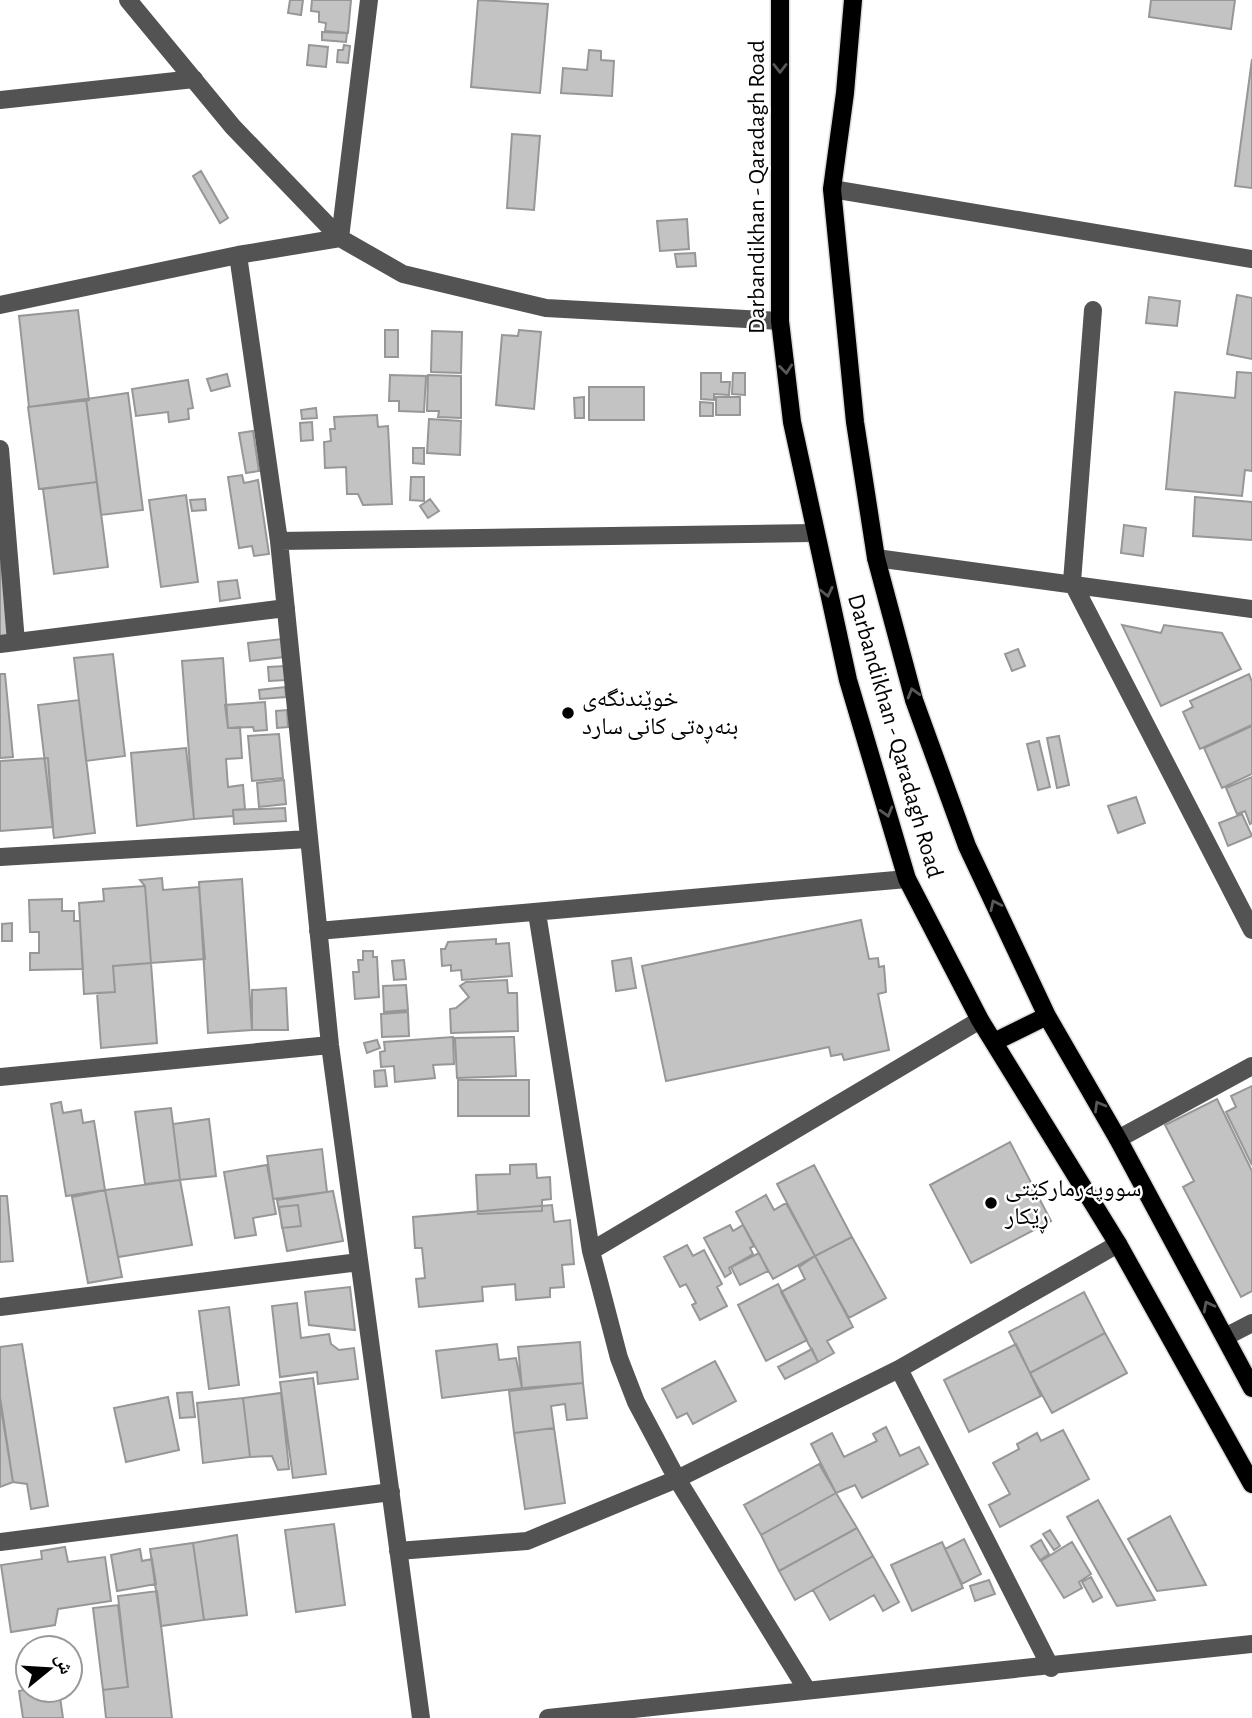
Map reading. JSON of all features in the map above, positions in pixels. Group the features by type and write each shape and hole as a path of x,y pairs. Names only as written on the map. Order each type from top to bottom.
{"main road":[{"name":"Darbandikhan - Qaradagh Road","path":"780,0 780,321 792,422 813,533 848,681 907,879 980,1020 1118,1244 1252,1484"},
{"name":"Darbandikhan - Qaradagh Road","path":"852,0 845,93 832,189 855,422 876,558 914,700 967,846 1047,1016 1118,1139 1252,1388"},
{"path":"993,1042 1047,1016"}],"street":[{"path":"128,0 233,127 340,239 403,274 546,308 780,321"},
{"path":"340,239 369,0"},
{"path":"0,100 194,79"},
{"path":"832,189 1252,259"},
{"path":"0,304 238,255 340,239"},
{"path":"238,255 279,541 330,1045 421,1718"},
{"path":"1093,310 1072,582 1252,930"},
{"path":"0,449 8,643 286,608"},
{"path":"279,541 813,533"},
{"path":"876,558 1072,582 1252,609"},
{"path":"0,857 308,839"},
{"path":"318,931 907,879"},
{"path":"537,913 592,1251 619,1358 636,1402 677,1479 807,1690"},
{"path":"592,1251 980,1020"},
{"path":"0,1077 330,1045"},
{"path":"1118,1139 1252,1066"},
{"path":"398,1551 527,1541 677,1479 899,1369 1118,1244"},
{"path":"0,1307 359,1262"},
{"path":"1225,1337 1252,1322"},
{"path":"899,1369 1051,1668"},
{"path":"0,1542 391,1492"},
{"path":"548,1718 807,1690 1051,1668 1252,1644"}],"building":[{"path":"290,0 303,0 301,15 288,13"},
{"path":"312,0 351,0 348,33 325,31 326,23 319,22 319,12 311,11"},
{"path":"478,0 548,4 540,93 471,87"},
{"path":"1151,0 1235,0 1231,29 1149,17"},
{"path":"322,32 347,33 346,42 322,40"},
{"path":"309,45 328,47 326,67 307,65"},
{"path":"344,45 350,46 348,63 337,62 338,50 343,50"},
{"path":"589,50 601,51 601,60 614,61 612,96 561,93 563,68 587,70"},
{"path":"1252,59 1252,188 1235,186"},
{"path":"512,134 540,136 534,210 507,208"},
{"path":"201,171 228,218 220,223 193,176"},
{"path":"687,219 689,249 660,251 657,221"},
{"path":"695,253 696,266 677,267 675,254"},
{"path":"1237,295 1252,298 1252,359 1227,354"},
{"path":"1149,297 1180,301 1177,326 1146,323"},
{"path":"78,310 89,400 29,407 19,316"},
{"path":"385,330 398,330 398,357 385,357"},
{"path":"519,330 541,332 534,409 496,405 502,335 518,336"},
{"path":"432,331 462,332 461,373 431,372"},
{"path":"1237,372 1252,373 1252,471 1245,470 1242,496 1166,489 1175,392 1235,398"},
{"path":"701,373 721,373 721,382 730,382 729,395 714,394 714,400 701,399"},
{"path":"733,373 745,373 745,395 732,394"},
{"path":"227,374 230,386 211,391 207,379"},
{"path":"390,375 426,376 424,412 399,411 399,401 389,401"},
{"path":"428,375 461,376 461,418 438,417 439,411 427,411"},
{"path":"188,380 193,408 188,409 189,419 169,422 168,412 136,416 132,389"},
{"path":"589,387 644,387 644,420 589,420"},
{"path":"128,393 143,510 101,515 86,399"},
{"path":"584,397 584,418 575,418 574,398"},
{"path":"716,397 740,397 740,415 716,415"},
{"path":"86,399 97,482 39,489 28,407"},
{"path":"700,402 713,403 713,416 700,416"},
{"path":"316,408 317,418 302,419 301,410"},
{"path":"377,415 378,427 388,426 392,504 363,505 358,494 347,494 346,467 325,468 324,442 331,441 330,429 335,429 334,417"},
{"path":"429,419 461,421 460,455 427,453"},
{"path":"312,422 313,440 301,441 300,423"},
{"path":"253,431 259,471 246,473 239,433"},
{"path":"413,448 424,448 424,464 413,463"},
{"path":"242,475 244,483 258,480 269,554 254,556 252,546 239,548 228,477"},
{"path":"411,477 424,477 424,501 410,500"},
{"path":"97,482 108,567 54,574 43,489"},
{"path":"186,495 198,582 161,587 149,500"},
{"path":"1195,497 1252,502 1252,540 1193,536"},
{"path":"205,499 206,510 192,511 190,500"},
{"path":"430,499 439,511 428,518 420,506"},
{"path":"1124,525 1146,528 1143,556 1121,553"},
{"path":"0,543 9,635 0,636"},
{"path":"237,580 240,598 220,601 218,582"},
{"path":"1122,625 1161,633 1164,625 1222,633 1241,669 1161,706"},
{"path":"282,639 284,657 250,661 248,643"},
{"path":"1018,649 1025,666 1012,671 1005,654"},
{"path":"113,654 125,756 86,761 74,658"},
{"path":"223,658 228,728 240,727 242,758 226,759 228,787 243,785 245,809 233,810 233,816 194,819 182,661"},
{"path":"285,666 286,680 269,681 268,667"},
{"path":"0,674 5,674 13,757 0,758"},
{"path":"1249,674 1252,682 1252,725 1200,749 1183,712 1193,707 1190,701"},
{"path":"285,687 286,697 260,699 259,690"},
{"path":"79,700 95,833 54,838 38,705"},
{"path":"265,702 267,730 254,731 253,727 228,728 225,705"},
{"path":"287,710 288,727 277,728 276,711"},
{"path":"1252,726 1252,774 1222,788 1204,748"},
{"path":"279,734 283,778 252,781 248,736"},
{"path":"1059,736 1069,785 1057,788 1047,738"},
{"path":"1039,741 1050,787 1038,790 1027,744"},
{"path":"186,748 194,819 137,826 131,753"},
{"path":"48,758 53,827 0,831 0,761"},
{"path":"1252,777 1250,824 1245,811 1237,814 1226,788"},
{"path":"284,780 286,804 259,807 257,783"},
{"path":"1136,797 1145,823 1118,833 1108,806"},
{"path":"285,808 286,821 234,824 233,810"},
{"path":"1242,814 1252,836 1228,846 1219,823"},
{"path":"162,878 163,890 199,887 205,959 151,963 145,886 140,880"},
{"path":"242,879 252,1030 208,1033 199,882"},
{"path":"145,886 151,963 113,966 115,992 84,994 79,903 104,901 103,889"},
{"path":"62,899 62,911 74,911 74,921 80,921 83,969 30,970 30,953 39,953 39,932 30,932 29,900"},
{"path":"861,920 869,959 878,958 879,967 884,966 886,992 878,994 889,1050 844,1060 842,1054 831,1056 829,1047 666,1081 642,966"},
{"path":"12,923 12,941 2,941 2,924"},
{"path":"496,939 496,944 509,943 512,976 462,980 461,970 451,971 451,965 442,966 441,949 445,949 448,942"},
{"path":"363,951 373,951 373,957 377,957 379,997 355,999 353,972 359,972 358,960 363,960"},
{"path":"631,958 636,988 616,991 612,961"},
{"path":"404,960 406,979 394,980 392,961"},
{"path":"151,963 157,1043 101,1048 97,993 115,992 113,966"},
{"path":"507,980 508,993 517,993 518,1031 451,1033 450,1009 456,1008 469,997 460,986 466,982"},
{"path":"406,985 408,1010 384,1012 383,986"},
{"path":"286,988 288,1030 252,1030 252,990"},
{"path":"408,1012 409,1036 382,1037 381,1014"},
{"path":"453,1037 454,1064 433,1065 435,1078 395,1082 394,1066 381,1067 380,1052 385,1051 384,1042"},
{"path":"514,1037 516,1076 457,1078 455,1038"},
{"path":"377,1040 380,1048 367,1053 364,1043"},
{"path":"385,1070 387,1086 375,1087 374,1071"},
{"path":"458,1080 529,1080 529,1116 458,1116"},
{"path":"1252,1086 1252,1165 1226,1112 1236,1107 1231,1096"},
{"path":"1217,1099 1252,1171 1252,1291 1241,1297 1183,1187 1194,1181 1165,1125"},
{"path":"61,1102 63,1113 81,1110 83,1123 94,1121 105,1190 66,1196 51,1104"},
{"path":"171,1108 180,1180 145,1184 135,1112"},
{"path":"209,1119 216,1176 180,1180 173,1124"},
{"name":"سووپەرمارکێتی ڕێکار","path":"1010,1142 1051,1221 971,1263 930,1185"},
{"path":"322,1149 327,1192 273,1199 267,1156"},
{"path":"536,1164 537,1178 550,1177 551,1199 542,1200 542,1211 478,1214 476,1175 510,1174 510,1165"},
{"path":"267,1165 276,1214 253,1218 256,1235 235,1238 224,1172"},
{"path":"814,1165 852,1237 815,1256 777,1184"},
{"path":"180,1180 192,1245 118,1257 105,1190"},
{"path":"105,1190 122,1277 88,1283 72,1197"},
{"path":"333,1191 343,1241 287,1251 277,1200"},
{"path":"766,1195 774,1210 786,1203 815,1256 773,1279 736,1212"},
{"path":"0,1196 7,1196 13,1261 0,1262"},
{"path":"298,1205 301,1226 282,1228 279,1207"},
{"path":"552,1205 554,1222 570,1220 574,1264 562,1265 564,1287 550,1288 550,1297 516,1300 515,1284 482,1287 483,1301 419,1307 416,1279 425,1278 422,1248 415,1248 413,1217"},
{"path":"730,1225 733,1231 743,1225 754,1246 750,1248 753,1254 729,1268 731,1273 725,1277 704,1238"},
{"path":"852,1237 886,1298 849,1318 815,1256"},
{"path":"687,1245 693,1256 704,1250 722,1284 717,1287 727,1306 700,1320 692,1305 696,1303 686,1284 680,1287 664,1257"},
{"path":"759,1253 768,1271 740,1285 731,1267"},
{"path":"815,1256 853,1327 827,1341 834,1353 818,1362 781,1292 805,1279 799,1267"},
{"path":"778,1284 807,1340 766,1361 738,1305"},
{"path":"350,1287 355,1330 309,1325 305,1292"},
{"path":"1084,1292 1105,1333 1030,1373 1009,1332"},
{"path":"297,1303 301,1338 329,1334 331,1344 339,1350 354,1348 358,1379 318,1384 317,1372 280,1377 272,1306"},
{"path":"229,1307 239,1385 209,1389 199,1311"},
{"path":"1105,1333 1127,1373 1052,1413 1030,1373"},
{"path":"580,1342 583,1383 522,1388 518,1347"},
{"path":"22,1344 48,1506 31,1509 27,1484 13,1482 0,1397 0,1347"},
{"path":"497,1344 499,1360 516,1358 522,1388 442,1398 436,1351"},
{"path":"1016,1344 1041,1396 969,1432 944,1380"},
{"path":"812,1349 818,1362 785,1379 778,1367"},
{"path":"715,1361 736,1401 693,1424 687,1413 677,1418 662,1389"},
{"path":"313,1378 326,1474 293,1478 280,1382"},
{"path":"583,1383 587,1418 567,1420 565,1404 551,1406 554,1428 514,1433 509,1391"},
{"path":"192,1392 195,1417 180,1418 177,1393"},
{"path":"281,1393 289,1469 278,1470 272,1456 250,1457 243,1398"},
{"path":"168,1397 179,1450 126,1462 114,1408"},
{"path":"243,1398 250,1457 203,1463 197,1403"},
{"path":"0,1402 13,1482 0,1487"},
{"path":"886,1427 900,1456 919,1447 928,1464 862,1498 855,1485 836,1493 811,1444 832,1433 844,1457 877,1441 873,1434"},
{"path":"554,1428 565,1503 525,1509 514,1433"},
{"path":"1063,1430 1089,1479 1000,1527 989,1505 1010,1494 993,1463 1019,1449 1017,1444 1037,1433 1041,1441"},
{"path":"819,1464 836,1493 761,1535 744,1505"},
{"path":"836,1493 857,1528 779,1571 761,1535"},
{"path":"1098,1500 1155,1600 1117,1606 1067,1517"},
{"path":"1170,1516 1206,1585 1157,1591 1128,1539"},
{"path":"334,1524 345,1605 296,1612 285,1530"},
{"path":"857,1528 873,1556 795,1600 779,1571"},
{"path":"1050,1530 1060,1546 1054,1550 1043,1534"},
{"path":"237,1535 247,1615 204,1620 193,1543"},
{"path":"964,1539 981,1574 962,1584 945,1549"},
{"path":"1041,1540 1049,1554 1040,1560 1031,1546"},
{"path":"942,1542 963,1588 912,1611 891,1565"},
{"path":"1072,1542 1091,1574 1079,1582 1082,1588 1064,1598 1041,1561"},
{"path":"193,1543 204,1620 161,1626 150,1549"},
{"path":"65,1547 68,1562 105,1557 111,1601 58,1609 55,1625 11,1632 1,1565 42,1559 41,1551"},
{"path":"140,1549 142,1561 152,1559 156,1584 117,1591 111,1555"},
{"path":"873,1556 899,1602 883,1611 874,1595 830,1620 813,1590"},
{"path":"1091,1577 1102,1597 1093,1602 1082,1582"},
{"path":"989,1580 995,1594 975,1601 970,1586"},
{"path":"157,1591 172,1718 106,1718 103,1690 128,1687 118,1596"},
{"path":"118,1605 128,1687 103,1690 93,1608"},
{"path":"21,1704 61,1704 63,1718 23,1718"}],"place":[{"name":"خوێندنگەی بنەڕەتی کانی سارد","path":"568,713"},
{"name":"سووپەرمارکێتی ڕێکار","path":"991,1203"}]}
